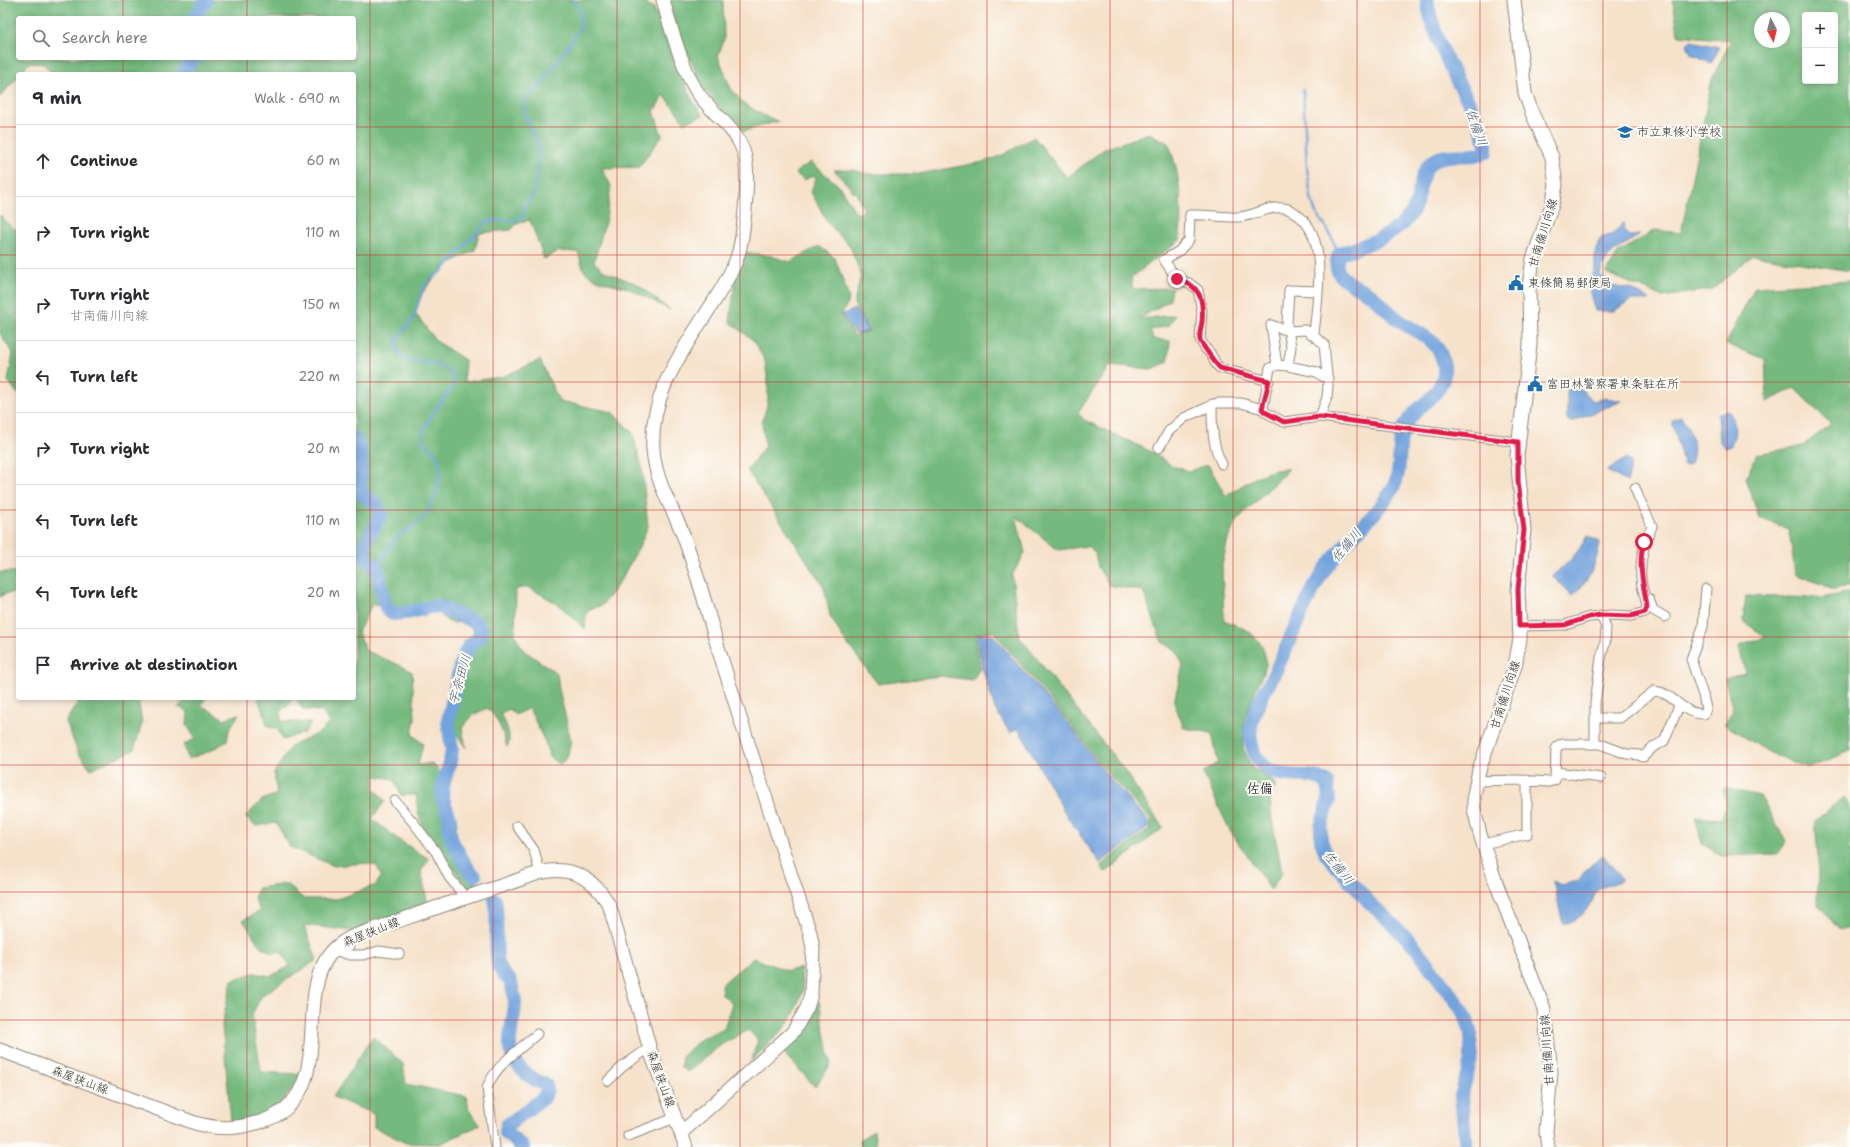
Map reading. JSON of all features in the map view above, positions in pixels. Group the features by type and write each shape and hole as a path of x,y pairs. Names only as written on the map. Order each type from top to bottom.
{"main road":[{"path":"663,0 694,88 729,125 738,137 743,149 746,163 746,179 743,230 737,259 726,282 676,364 662,390 654,416 654,459 659,482 680,528 695,569 720,655 810,933 812,948 811,994 807,1008 793,1032 681,1133"},
{"name":"甘南備川向線","path":"1514,0 1525,93 1532,113 1552,157 1556,186 1552,206 1537,246 1530,273 1530,345 1518,442 1518,474 1524,530 1518,589 1520,639 1515,666 1476,781 1474,809 1483,844 1544,1009 1551,1072 1546,1132 1548,1147"},
{"name":"森屋狭山線","path":"0,1050 195,1123 213,1128 234,1128 263,1121 285,1108 302,1086 310,1060 314,986 325,960 332,950 348,938 465,897 540,873 562,870 577,874 592,883 607,900 614,917 649,1048 686,1147"}],"street":[{"path":"1269,381 1220,368 1200,340 1202,311 1198,290 1189,283 1177,279 1164,260 1179,250 1189,240 1190,215 1208,214 1238,217 1269,208 1282,208 1290,209 1305,221 1310,226 1318,256 1318,291 1314,334"},
{"path":"1288,366 1291,347 1287,324 1289,290 1318,291"},
{"path":"1277,365 1271,326 1289,331 1306,330 1314,334 1324,344 1326,349 1328,378 1327,397 1320,417"},
{"path":"1262,409 1269,381 1270,368 1277,365 1288,366 1317,372 1328,378"},
{"path":"1159,448 1169,431 1184,418 1217,402 1242,403 1262,409 1284,422 1320,417 1518,442"},
{"path":"1212,404 1214,444 1216,453 1222,464"},
{"path":"1519,626 1565,625 1600,615 1631,616 1645,612 1647,607 1642,586 1641,558 1644,542 1652,526 1635,488"},
{"path":"1595,718 1620,718 1654,691 1666,694 1679,706 1698,714 1704,714 1706,709 1691,659 1703,627 1706,589"},
{"path":"1645,596 1647,596 1650,600 1653,610 1665,617"},
{"path":"1595,744 1595,703 1606,628 1600,615"},
{"path":"1476,781 1527,780 1548,782 1554,780 1556,772 1556,749 1559,745 1595,744 1627,754 1638,755 1643,758 1652,748 1664,741 1679,706"},
{"path":"1556,772 1601,778"},
{"path":"1483,844 1527,834 1527,780"},
{"path":"395,801 436,852 449,877 465,897"},
{"path":"517,826 534,850 540,873"},
{"path":"348,938 351,944 340,952 363,955 379,951 399,954"},
{"path":"495,1147 487,1088 496,1072 537,1034"},
{"path":"608,1081 622,1067 649,1048"},
{"path":"628,1136 675,1118"}],"green space":[{"path":"0,0 644,0 646,5 654,8 691,98 703,115 685,123 664,95 654,111 662,136 639,167 602,168 611,186 606,219 594,262 604,271 637,284 670,310 628,288 597,280 584,271 578,252 559,251 544,259 530,220 517,224 511,230 479,233 475,250 443,267 423,292 415,313 436,341 465,360 464,382 502,377 540,360 559,401 612,412 632,432 642,468 648,526 640,545 619,583 602,605 590,609 586,614 585,629 558,604 528,587 516,589 515,635 523,650 557,673 559,689 571,741 567,758 560,764 550,758 545,742 529,708 515,715 510,709 500,713 509,734 509,743 507,747 497,721 487,708 472,716 462,728 466,748 452,727 450,709 458,666 474,637 472,619 455,623 450,622 443,617 437,606 429,608 408,619 402,618 388,606 372,604 358,632 366,651 412,672 415,718 412,734 423,744 418,765 432,763 446,779 448,802 457,823 455,832 456,847 470,871 476,887 468,888 423,828 418,813 416,795 401,795 394,779 375,776 374,788 385,801 372,819 402,842 429,859 421,871 428,905 353,931 304,925 317,960 262,995 252,1015 261,1072 300,1074 288,1095 281,1103 265,1114 255,1118 231,1122 222,1024 232,980 254,973 271,976 290,966 281,951 272,953 259,945 243,920 260,911 254,898 258,888 286,884 304,899 337,899 376,885 381,876 377,866 363,863 334,866 290,847 276,823 256,826 245,817 262,800 277,794 274,773 291,746 320,732 329,723 322,711 303,710 297,700 356,700 356,72 50,72 44,64 29,63 21,72 16,72 16,78 0,97"},
{"path":"669,0 723,0 724,39 718,56 731,89 744,104 770,119 779,121 744,131 737,128 702,86 676,28"},
{"path":"1673,0 1850,0 1850,271 1753,255 1713,289 1663,297 1606,273 1618,253 1655,230 1681,233 1712,79 1731,40 1678,35"},
{"path":"1149,133 1168,143 1176,166 1181,203 1180,240 1131,278 1133,289 1172,288 1170,300 1139,319 1175,315 1169,326 1150,330 1153,339 1170,341 1168,362 1151,369 1110,365 1078,413 1084,420 1154,453 1172,466 1189,471 1208,465 1226,496 1264,474 1280,469 1289,469 1237,520 1228,539 1222,565 1224,620 1249,631 1262,645 1267,663 1244,719 1243,748 1252,768 1270,778 1277,786 1270,795 1271,814 1282,872 1271,890 1230,831 1203,773 1218,763 1212,733 1184,728 1174,702 1183,665 1176,650 1162,642 1143,591 1109,585 1098,567 1095,553 1088,546 1058,550 1016,516 1025,553 1012,575 1019,636 1122,767 1163,828 1105,873 1100,866 1151,828 1151,820 1105,770 1072,726 993,631 975,634 980,667 973,680 940,676 878,684 845,641 830,616 824,587 747,470 765,446 762,422 768,402 768,382 765,361 754,341 730,322 736,271 746,252 771,256 790,262 819,246 835,258 849,298 841,315 854,336 869,331 854,304 861,275 850,246 828,223 811,192 816,178 813,176 804,180 795,173 811,162 839,186 857,214 864,211 857,195 834,170 853,170 868,174 919,174 983,162 1001,156 1034,137 1067,178 1104,149"},
{"path":"0,215 13,229 16,229 16,391 8,381 13,353 0,334"},
{"path":"1850,281 1850,586 1834,589 1795,574 1789,529 1759,518 1746,478 1757,454 1803,446 1831,424 1794,388 1767,402 1765,359 1726,344 1755,287"},
{"path":"0,572 16,572 16,592 4,594 0,597"},
{"path":"1850,592 1850,749 1848,752 1809,768 1770,753 1724,724 1733,711 1725,679 1745,673 1739,646 1766,637 1743,621 1746,596 1822,598"},
{"path":"79,700 138,700 142,723 134,750 91,769 78,753 66,721"},
{"path":"185,700 205,700 201,705 224,719 239,714 229,730 227,741 210,751 188,759 184,745 195,738 187,725 188,711 178,707"},
{"path":"259,700 293,700 281,711 281,721 311,723 305,732 283,740 277,728 268,727"},
{"path":"1723,788 1760,796 1786,841 1777,854 1722,856 1702,844 1695,817 1722,819 1726,801"},
{"path":"1845,796 1850,805 1850,927 1839,930 1818,904 1818,855 1815,821"},
{"path":"753,958 788,971 800,968 803,990 794,1014 782,1031 751,1061 758,1040 748,1030 721,1045 687,1072 681,1067 682,1056 701,1039 724,1028 732,1004 722,994 721,985"},
{"path":"819,1001 831,1064 815,1087 783,1052 808,1028"},
{"path":"373,1036 403,1064 406,1084 466,1096 469,1109 480,1125 440,1144 406,1143 374,1127 374,1114 333,1097"},
{"path":"874,1130 876,1147 861,1147 860,1140"}],"water":[{"path":"1691,41 1719,47 1711,64 1691,54 1687,44"},
{"path":"1624,222 1624,230 1629,236 1640,235 1616,250 1603,266 1600,274 1611,286 1631,289 1650,300 1631,300 1614,311 1595,311 1590,293 1590,281 1595,269 1595,257 1598,243 1602,237 1612,235"},
{"path":"855,309 868,331 855,334 842,315"},
{"path":"1567,378 1578,386 1593,401 1607,398 1622,401 1571,422 1567,420"},
{"path":"1727,410 1733,418 1735,432 1731,446 1725,448 1720,442 1718,414"},
{"path":"1681,416 1690,433 1694,452 1690,464 1684,466 1672,421"},
{"path":"1627,458 1630,461 1630,471 1627,482 1607,471"},
{"path":"1587,536 1600,542 1599,550 1588,578 1572,596 1552,576 1572,558"},
{"path":"992,634 1071,727 1105,773 1149,822 1149,827 1100,863 1068,818 1018,728 1010,733 995,709 982,667 977,635"},
{"path":"1603,855 1622,879 1597,891 1583,914 1572,921 1563,924 1553,881 1561,885 1578,881 1586,870"}],"waterway":[{"name":"宇奈田川","path":"196,16 206,0"},
{"path":"377,568 394,540 422,519 431,506 439,479 439,461 435,452 422,442 423,435 429,420 454,385 451,374 441,367 433,364 408,361 403,358 400,354 397,340 414,317 423,288 430,279 441,272 486,222 496,220 510,221 524,216 525,206 533,195 539,160 539,146 525,115 524,107 527,99 549,74 581,27 580,11 573,0"},
{"name":"佐備川","path":"1427,0 1434,28 1453,73 1479,124 1486,144 1486,152 1473,155 1444,156 1432,162 1425,170 1417,201 1405,222 1395,230 1373,242 1339,254 1337,270 1346,280 1371,295 1392,315 1433,343 1441,356 1444,366 1444,377 1436,392 1415,412 1406,424 1401,439 1398,472 1393,488 1377,511 1330,563 1315,586 1258,705 1251,726 1250,735 1257,758 1268,769 1286,775 1313,777 1327,783 1329,800 1321,827 1321,841 1326,854 1368,901 1411,942 1461,1008 1467,1020 1471,1034 1471,1060 1461,1096 1466,1147"},
{"name":"宇奈田川","path":"184,72 193,60"},
{"path":"1303,90 1307,167 1311,198 1315,211 1329,232 1339,254"},
{"name":"宇奈田川","path":"356,441 361,457 361,493 377,505 381,514 366,542 365,554 369,561 377,568 386,608 393,614 438,606 475,622 481,629 481,636 469,646 460,666 448,721 452,750 443,785 442,796 450,818 449,827 452,841 470,872 475,876"},
{"name":"宇奈田川","path":"495,900 497,916 496,948 498,964 501,972 511,983 515,1002 510,1037 511,1049 516,1063 521,1069 532,1078 545,1084 547,1090 542,1099 507,1125 506,1133 523,1147"}],"place":[{"name":"市立東條小学校","path":"1625,132"},
{"name":"東條簡易郵便局","path":"1516,283"},
{"name":"富田林警察署東条駐在所","path":"1535,384"}],"district":[{"name":"佐備","path":"1260,788"}],"route":[{"path":"1177,279 1189,283 1198,290 1202,303 1200,340 1216,364 1220,368 1239,372 1248,377 1269,381 1265,402 1262,409 1284,422 1320,417 1518,442 1518,481 1524,530 1517,599 1519,626 1557,626 1600,615 1631,616 1645,612 1647,607 1642,586 1641,558 1644,542"}]}
